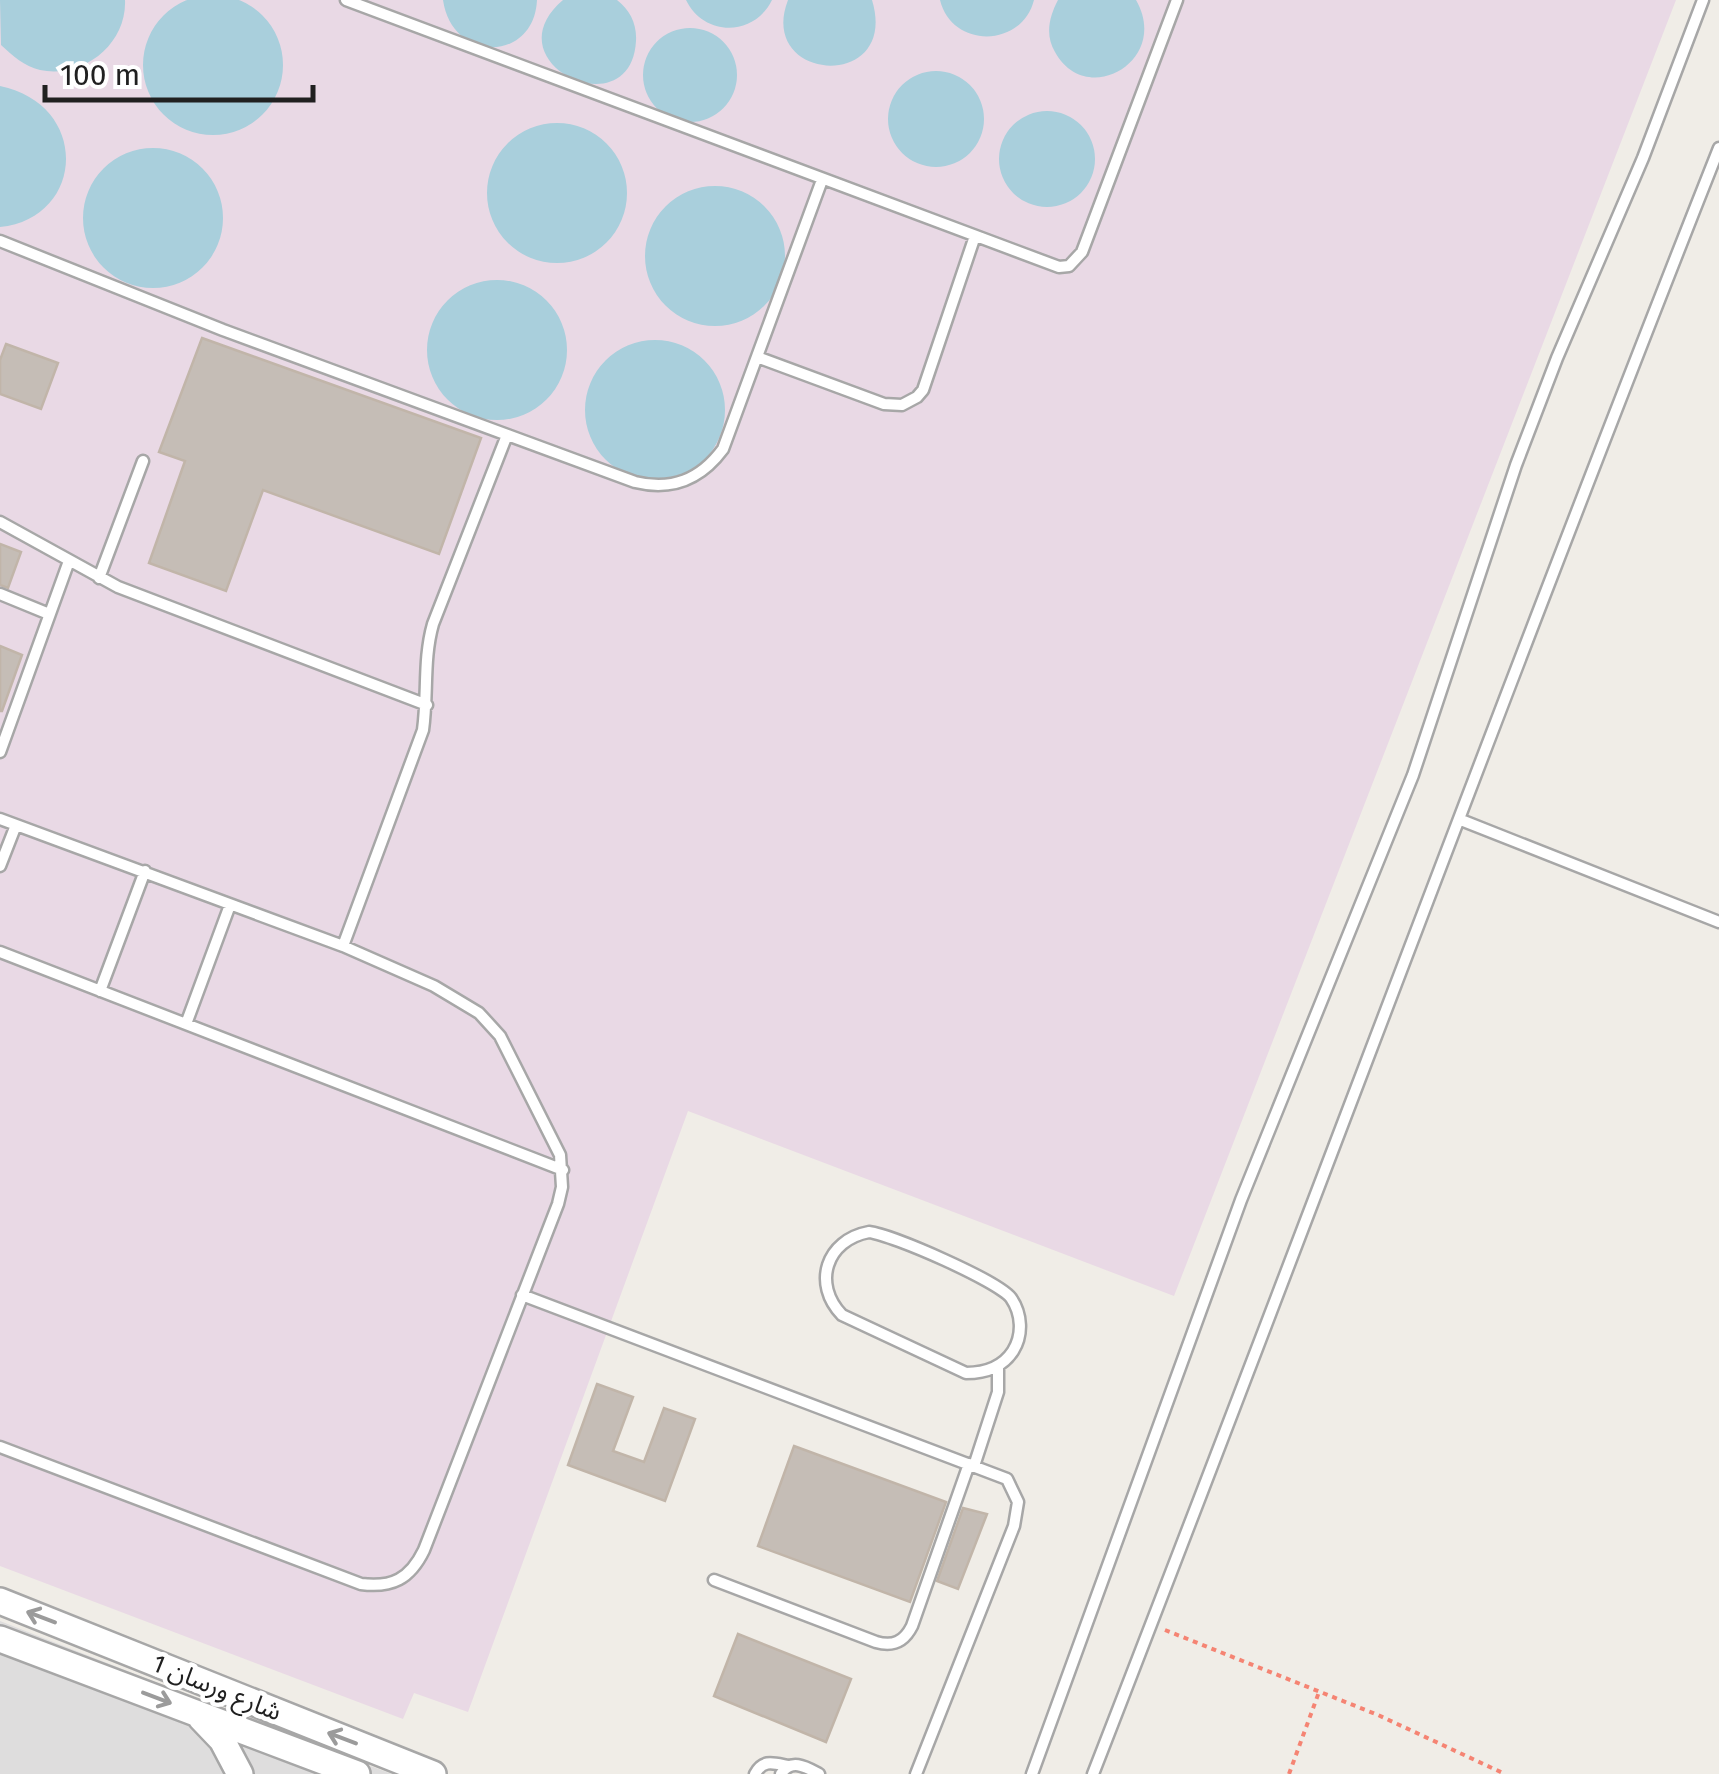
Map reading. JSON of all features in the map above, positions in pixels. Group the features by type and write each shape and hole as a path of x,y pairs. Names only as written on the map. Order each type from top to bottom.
{"street":[{"name":"شارع ورسان 1","path":"0,1602 433,1774"},
{"name":"شارع ورسان 1","path":"0,1639 356,1774"},
{"path":"198,1714 222,1740 240,1774"}],"lane":[{"path":"346,0 1059,267 1077,260 1177,0"},
{"path":"1032,1774 1241,1200 1413,776 1530,430 1643,158 1703,0"},
{"path":"1092,1774 1719,148"},
{"path":"0,241 223,330 651,486 685,482 713,463 723,449 822,180"},
{"path":"757,358 884,404 902,406 910,402 926,382 975,236"},
{"path":"343,946 414,754 426,704 425,666 433,624 508,435"},
{"path":"100,578 143,461"},
{"path":"0,522 100,578 426,704"},
{"path":"0,752 69,561"},
{"path":"0,594 49,614"},
{"path":"0,819 343,946 466,1004 500,1036 546,1126 563,1170 558,1204 424,1550 415,1568 400,1581 381,1587 361,1584 0,1447"},
{"path":"1461,820 1719,922"},
{"path":"0,866 16,825"},
{"path":"100,991 145,872"},
{"path":"186,1024 230,905"},
{"path":"0,952 563,1170"},
{"path":"858,1234 880,1234 1002,1289 1012,1300 1020,1328 1010,1356 998,1366 977,1373 955,1369 842,1316 825,1287 832,1254 858,1234"},
{"path":"522,1295 1007,1479 1018,1502 1018,1514 916,1774"},
{"path":"714,1580 876,1642 898,1643 912,1626 972,1465 998,1392 998,1366"},
{"path":"755,1774 768,1762 785,1770 800,1765 819,1774"}],"path":[{"path":"1151,1624 1421,1734 1506,1774"},
{"path":"1289,1774 1319,1692"}],"shaded area":[{"path":"0,0 1676,0 1174,1296 688,1111 468,1712 414,1693 403,1719 0,1566"},
{"path":"0,1621 341,1755 392,1774 0,1774"}],"water":[{"path":"213,-5 240,1 262,16 277,38 283,65 277,92 262,114 240,129 213,135 186,129 164,114 149,92 143,65 149,38 164,16 186,1"},
{"path":"0,0 125,0 124,16 119,31 99,55 72,69 40,70 14,57 1,45"},
{"path":"443,0 537,0 532,21 522,35 508,44 492,47 461,35 450,21"},
{"path":"563,0 617,0 629,13 636,41 628,67 612,81 591,84 570,78 552,64 542,46 545,24"},
{"path":"686,0 772,0 754,21 729,28 704,21"},
{"path":"788,0 872,0 875,30 866,50 849,62 828,66 808,61 792,48 784,28"},
{"path":"940,0 1034,0 1027,16 1016,27 987,36 958,27 947,16"},
{"path":"1058,0 1136,0 1144,22 1142,42 1134,58 1103,77 1069,69 1055,52 1049,33"},
{"path":"690,28 708,32 723,42 733,57 737,75 733,93 723,108 708,118 690,122 672,118 657,108 647,93 643,75 647,57 657,42 672,32"},
{"path":"936,71 955,74 970,85 981,100 981,138 970,153 955,164 936,167 917,164 902,153 891,138 888,119 891,100 902,85 917,74"},
{"path":"0,86 30,97 50,115 62,137 66,160 61,183 49,204 28,219 0,227"},
{"path":"1038,111 1056,111 1074,119 1087,132 1095,159 1092,178 1074,199 1056,207 1038,207 1020,199 1007,186 999,168 999,150 1007,132 1020,119"},
{"path":"557,123 584,128 607,143 622,166 627,193 622,220 607,243 584,258 557,263 530,258 507,243 492,220 487,193 492,166 507,143 530,128"},
{"path":"153,148 180,153 203,168 218,191 223,218 218,245 203,268 180,283 153,288 126,283 103,268 88,245 83,218 88,191 103,168 126,153"},
{"path":"715,186 742,191 765,206 780,229 785,256 780,283 765,306 742,321 715,326 688,321 665,306 650,283 645,256 650,229 665,206 688,191"},
{"path":"497,280 524,285 547,300 562,323 567,350 562,377 547,400 524,415 497,420 470,415 447,400 432,377 427,350 432,323 447,300 470,285"},
{"path":"655,340 682,345 705,360 720,383 725,410 720,437 705,460 682,475 655,480 628,475 605,460 590,437 585,410 590,383 605,360 628,345"}],"building":[{"path":"202,338 481,438 439,554 263,490 226,591 149,563 185,461 159,452"},
{"path":"6,344 58,363 41,409 0,394 0,360"},
{"path":"0,544 21,552 8,588 0,585"},
{"path":"0,646 22,655 2,711 0,711"},
{"path":"597,1384 633,1397 613,1451 644,1462 664,1408 695,1419 665,1501 568,1465"},
{"path":"794,1446 946,1502 910,1602 758,1546"},
{"path":"963,1508 987,1514 958,1589 937,1581"},
{"path":"738,1634 851,1679 826,1742 714,1696"}]}
